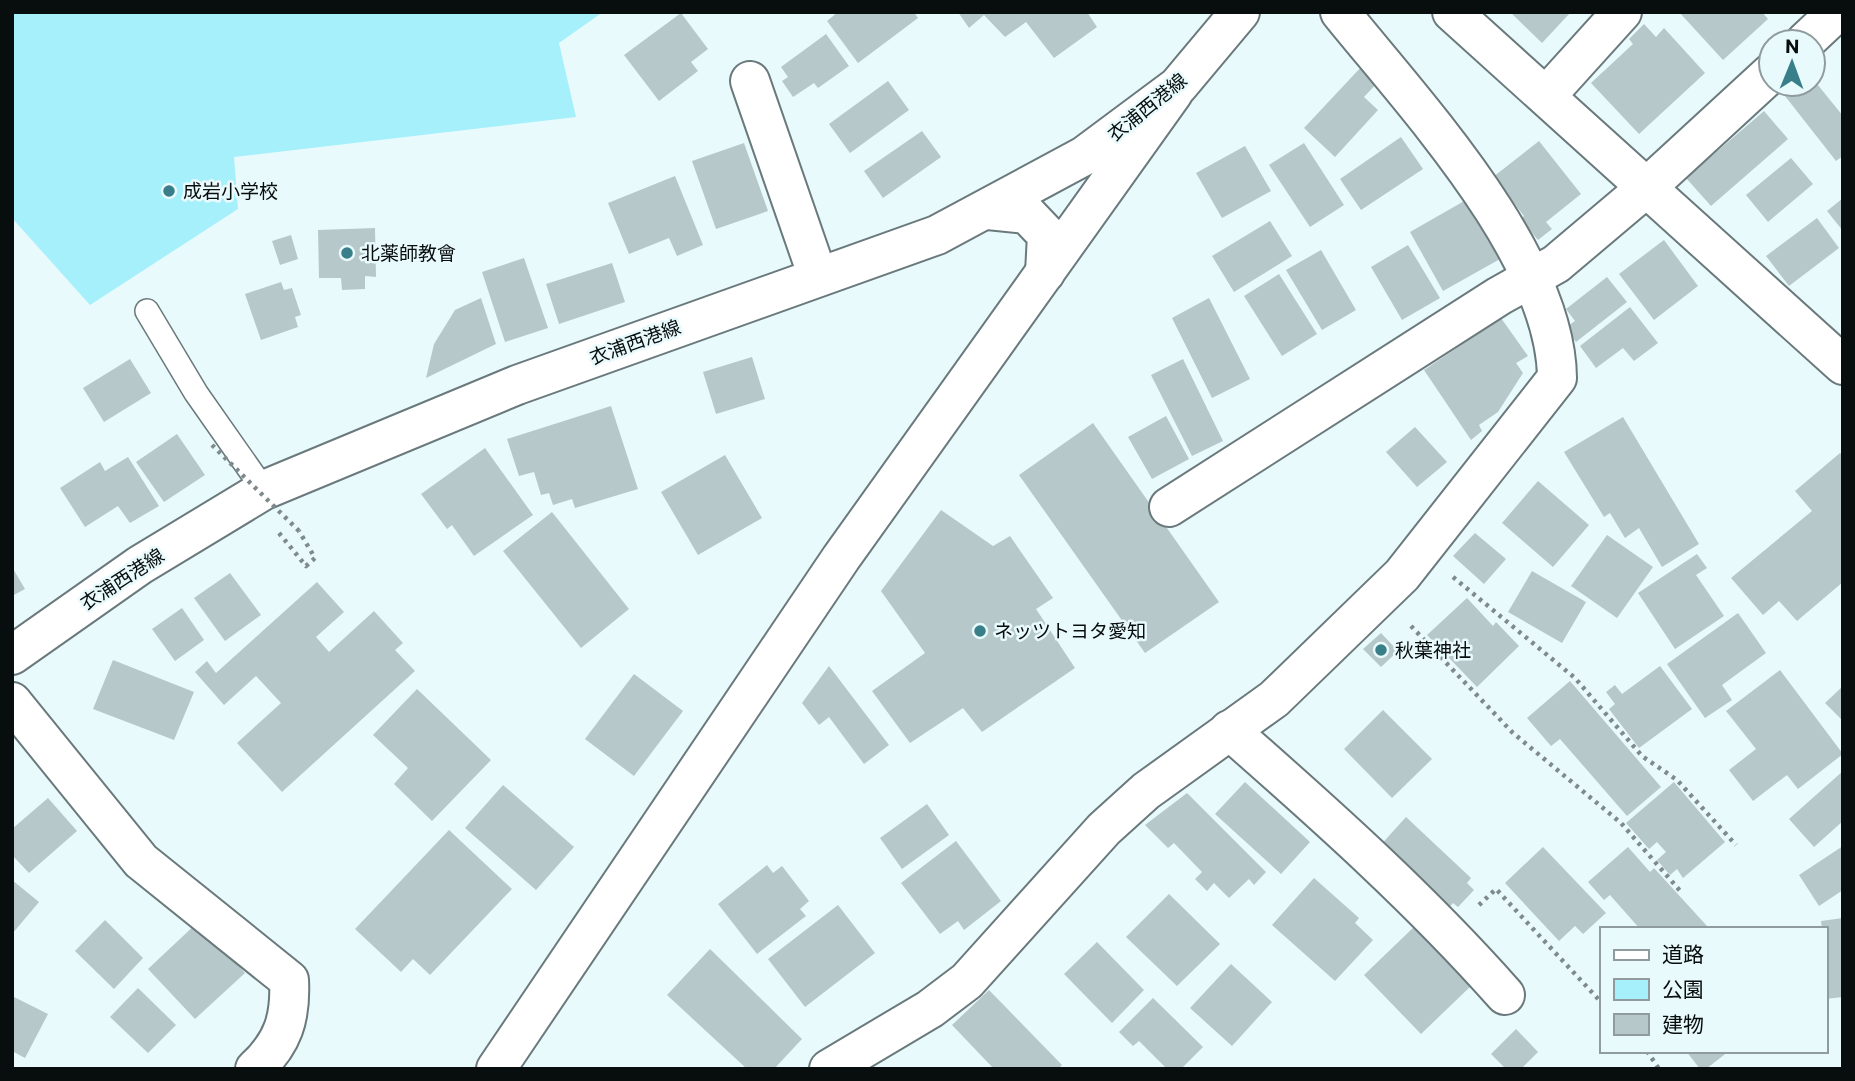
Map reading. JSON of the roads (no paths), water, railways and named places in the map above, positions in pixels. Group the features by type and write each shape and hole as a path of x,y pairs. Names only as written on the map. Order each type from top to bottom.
{"street":[{"name":"衣浦西港線","path":"12,655 140,565 264,490 517,385 937,235 988,209 1084,156 1178,86 1240,12"},
{"path":"829,1069 930,1009 967,981 1104,829 1146,791 1274,699 1381,595 1422,551 1557,377 1557,356 1527,264 1474,181 1340,12"},
{"path":"1452,12 1646,188 1834,342"},
{"path":"1546,96 1622,12"},
{"path":"1820,28 1837,12"},
{"path":"750,81 818,277"},
{"path":"496,1069 841,558 1178,86"},
{"path":"1169,507 1499,296 1556,264 1646,188 1757,86"},
{"path":"988,209 1027,214 1047,235 1045,273"},
{"path":"12,702 141,861 289,981 290,1006 285,1030 274,1051 255,1069"},
{"path":"1229,730 1357,842 1450,933 1505,995"}],"lane":[{"path":"147,311 196,393 264,490"}],"place":[{"name":"成岩小学校","path":"169,191"},
{"name":"北薬師教會","path":"347,253"},
{"name":"ネッツトヨタ愛知","path":"980,631"},
{"name":"秋葉神社","path":"1381,650"}]}
